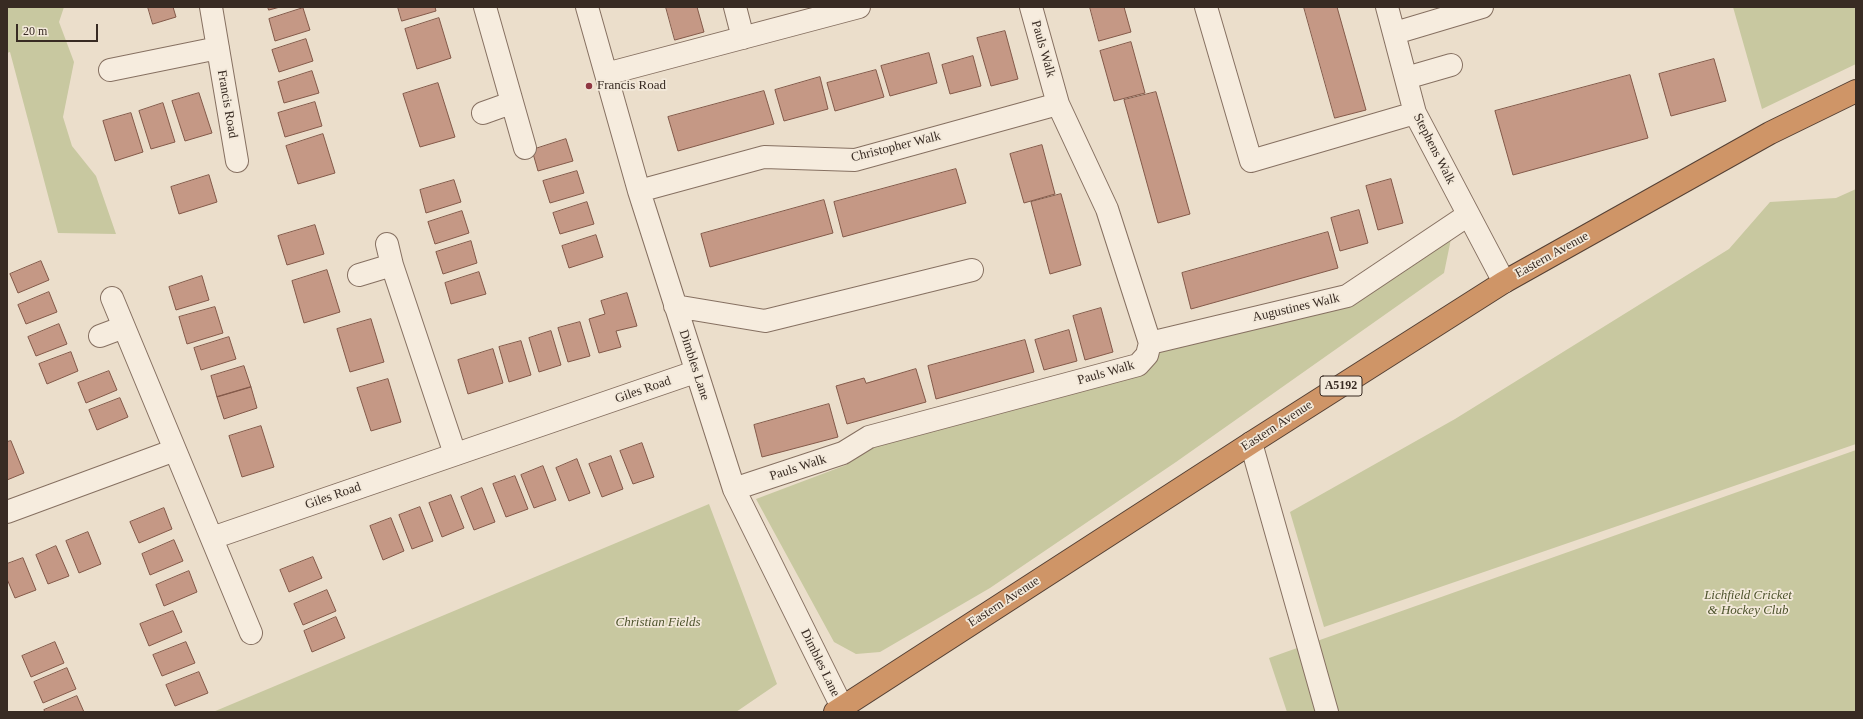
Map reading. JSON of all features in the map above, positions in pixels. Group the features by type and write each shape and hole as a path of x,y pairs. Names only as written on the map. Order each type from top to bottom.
{"highway":[{"name":"Eastern Avenue","path":"838,710 1251,443 1504,282 1770,133 1856,91"}],"street":[{"name":"Francis Road","path":"211,7 237,161"},
{"path":"485,7 525,148"},
{"name":"Dimbles Lane","path":"587,7 639,191 734,489 838,710"},
{"path":"735,7 743,38"},
{"path":"606,74 859,7"},
{"name":"Pauls Walk","path":"734,489 843,453 869,437 1138,365 1147,355 1150,343 1108,209 1058,104 1031,7"},
{"path":"1206,7 1251,161 1415,113"},
{"name":"Stephens Walk","path":"1387,7 1415,113 1504,282"},
{"path":"1395,33 1482,7"},
{"path":"110,70 218,48"},
{"path":"1406,78 1451,65"},
{"path":"484,113 512,103"},
{"name":"Christopher Walk","path":"639,191 764,157 855,160 1058,104"},
{"name":"Augustines Walk","path":"1150,343 1347,296 1468,215"},
{"path":"388,244 392,265 455,454"},
{"path":"359,275 392,265"},
{"path":"675,306 765,321 972,270"},
{"path":"112,298 251,633"},
{"path":"100,336 124,327"},
{"name":"Giles Road","path":"212,538 696,372"},
{"path":"1251,443 1327,712"},
{"path":"7,512 175,450"}],"green space":[{"path":"7,7 64,7 59,22 74,62 63,117 72,146 96,176 116,234 58,233 10,52 7,53"},
{"path":"1733,7 1856,7 1856,64 1762,109"},
{"path":"1856,189 1856,444 1324,627 1290,512 1455,419 1729,249 1770,202 1836,198"},
{"path":"1452,234 1444,273 1176,462 990,588 880,652 856,654 834,642 756,499 846,465 876,443 1158,347 1346,306"},
{"name":"Lichfield Cricket & Hockey Club","path":"1856,450 1856,712 1287,712 1269,658"},
{"name":"Christian Fields","path":"709,504 777,684 736,712 213,712"}],"building":[{"path":"148,7 173,7 176,17 153,24"},
{"path":"268,7 280,7 269,10"},
{"path":"398,7 435,7 436,11 402,21"},
{"path":"666,7 697,7 704,32 675,40"},
{"path":"1090,7 1124,7 1131,32 1099,41"},
{"path":"1304,7 1337,7 1366,110 1335,118"},
{"path":"303,8 310,30 275,41 269,19"},
{"path":"439,18 451,58 417,69 405,29"},
{"path":"1005,31 1018,79 991,86 977,38"},
{"path":"306,39 313,61 279,72 272,50"},
{"path":"1131,42 1145,93 1114,101 1100,51"},
{"path":"929,53 937,83 890,96 881,66"},
{"path":"973,56 981,86 950,94 942,65"},
{"path":"1714,59 1726,101 1671,116 1659,74"},
{"path":"876,70 884,97 835,111 827,83"},
{"path":"312,71 319,93 284,103 278,82"},
{"path":"1630,75 1648,138 1513,175 1495,111"},
{"path":"820,77 828,109 784,121 775,90"},
{"path":"438,83 455,137 420,147 403,94"},
{"path":"764,91 774,124 678,151 668,117"},
{"path":"1156,92 1190,214 1158,223 1124,100"},
{"path":"199,93 212,133 185,141 172,101"},
{"path":"315,102 322,126 285,137 278,113"},
{"path":"163,103 175,142 151,149 139,111"},
{"path":"131,113 143,152 115,161 103,121"},
{"path":"323,134 335,173 298,184 286,146"},
{"path":"566,139 573,161 538,171 532,150"},
{"path":"1042,145 1055,194 1024,203 1010,154"},
{"path":"956,169 966,203 843,237 834,202"},
{"path":"577,171 584,193 550,203 543,181"},
{"path":"209,175 217,202 179,214 171,187"},
{"path":"1391,179 1403,223 1378,230 1366,186"},
{"path":"454,180 461,202 426,213 420,190"},
{"path":"1061,194 1081,265 1050,274 1031,202"},
{"path":"824,200 833,233 710,267 701,234"},
{"path":"587,202 594,224 560,234 553,213"},
{"path":"1359,210 1368,243 1340,251 1331,218"},
{"path":"462,211 469,233 435,244 428,222"},
{"path":"315,225 324,254 287,265 278,236"},
{"path":"1328,232 1338,268 1191,309 1182,273"},
{"path":"596,235 603,257 569,268 562,246"},
{"path":"471,241 477,263 443,274 436,252"},
{"path":"41,261 49,280 18,293 10,274"},
{"path":"327,270 340,312 304,323 292,281"},
{"path":"479,272 486,294 451,304 445,283"},
{"path":"202,276 209,300 176,310 169,287"},
{"path":"49,292 57,312 26,324 18,305"},
{"path":"627,293 637,326 616,331 621,347 599,353 589,319 605,314 601,301"},
{"path":"215,307 223,333 187,344 179,317"},
{"path":"1101,308 1113,352 1085,360 1073,316"},
{"path":"371,319 384,362 350,372 337,329"},
{"path":"580,322 590,356 568,362 558,328"},
{"path":"59,324 67,344 36,356 28,337"},
{"path":"1069,330 1077,361 1044,370 1035,340"},
{"path":"551,331 561,365 539,372 529,338"},
{"path":"229,337 236,359 201,370 194,348"},
{"path":"1025,340 1034,372 936,399 928,366"},
{"path":"521,341 531,375 509,382 499,347"},
{"path":"493,349 503,383 468,394 458,360"},
{"path":"71,352 78,371 47,384 39,364"},
{"path":"244,366 251,387 217,397 211,376"},
{"path":"916,369 926,402 847,424 836,386 864,378 866,383"},
{"path":"109,371 117,390 86,403 78,383"},
{"path":"388,379 401,422 371,431 357,388"},
{"path":"251,387 257,408 224,419 217,397"},
{"path":"120,398 128,417 97,430 89,410"},
{"path":"829,404 838,437 762,457 754,425"},
{"path":"261,426 274,467 242,477 229,436"},
{"path":"11,441 24,473 7,480 7,442"},
{"path":"642,443 654,477 633,484 620,451"},
{"path":"611,456 623,489 602,497 589,464"},
{"path":"577,459 590,493 569,501 556,468"},
{"path":"543,466 556,500 534,508 521,475"},
{"path":"515,476 528,509 506,517 493,484"},
{"path":"482,488 495,522 474,530 461,497"},
{"path":"451,495 464,528 442,537 429,503"},
{"path":"420,507 433,541 412,549 399,515"},
{"path":"164,508 172,529 139,543 130,522"},
{"path":"391,518 404,551 383,560 370,526"},
{"path":"88,532 101,564 79,573 66,541"},
{"path":"174,540 183,561 150,575 142,554"},
{"path":"56,546 69,576 48,584 36,555"},
{"path":"313,557 322,578 289,592 280,570"},
{"path":"23,558 36,590 15,598 7,579 7,564"},
{"path":"189,571 197,592 164,606 156,585"},
{"path":"327,590 336,611 303,625 294,604"},
{"path":"173,611 182,632 149,646 140,624"},
{"path":"336,617 345,638 312,652 304,631"},
{"path":"55,642 64,663 31,677 22,656"},
{"path":"186,642 195,663 162,676 153,655"},
{"path":"67,668 76,689 43,703 34,682"},
{"path":"199,672 208,693 175,706 166,685"},
{"path":"77,696 84,712 45,712 44,710"}],"place":[{"name":"Francis Road","path":"589,86"}]}
